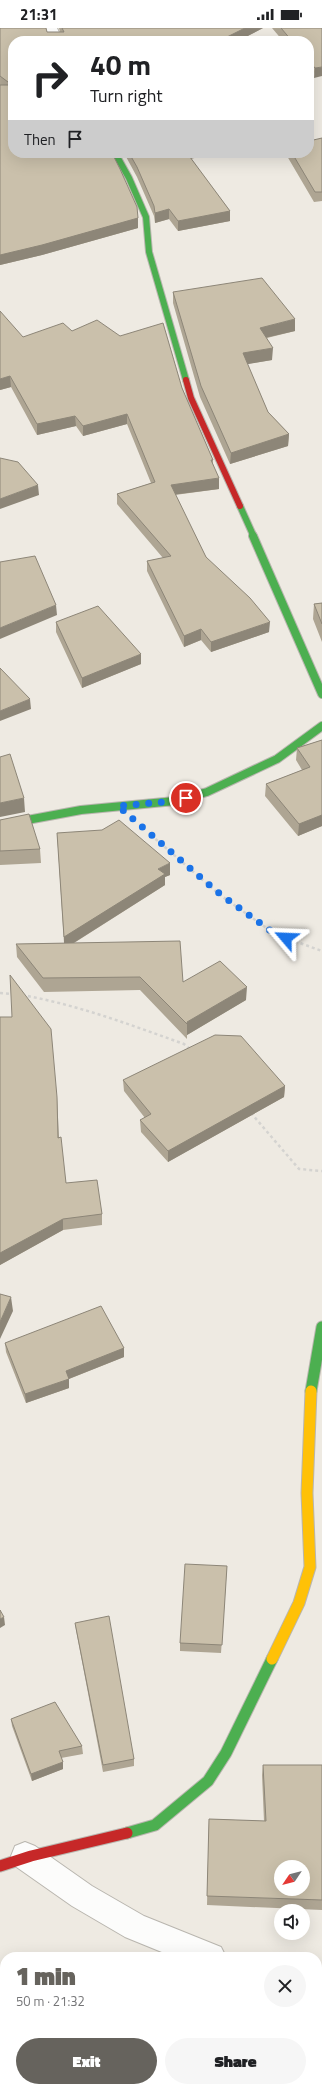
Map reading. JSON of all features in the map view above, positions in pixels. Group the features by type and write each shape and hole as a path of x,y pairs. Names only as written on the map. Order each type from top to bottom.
{"street":[{"path":"118,158 129,178 146,217 150,252 191,398 226,474 322,694"},
{"path":"0,825 81,810 175,801 208,792 277,759 322,726"},
{"path":"12,1861 99,1842 155,1826 208,1781 226,1753 299,1603 310,1567 307,1493 311,1392 322,1327"},
{"path":"12,1861 82,1896 135,1927 198,1952"}],"path":[{"path":"118,806 220,894 275,934 322,951"},
{"path":"0,993 50,999 104,1015 184,1044 196,1055"},
{"path":"249,1110 299,1169 322,1171"}],"building":[{"path":"0,28 46,28 47,32 64,32 62,28 245,28 229,36 8,36 8,82 0,76"},
{"path":"281,28 322,28 322,67 314,67 314,36 288,36"},
{"path":"0,85 8,85 8,158 114,158 137,207 138,218 42,245 0,255"},
{"path":"322,138 322,192 315,192 295,158 314,158 314,140"},
{"path":"132,158 191,158 230,211 178,221 169,209 155,213 154,206"},
{"path":"262,278 295,319 260,328 273,348 243,353 268,412 289,434 231,453 201,386 173,292"},
{"path":"0,311 23,337 63,323 72,331 97,320 120,336 163,323 182,388 213,460 211,460 219,478 171,485 206,557 250,598 270,622 211,642 201,629 184,636 147,561 171,556 117,494 155,482 127,414 83,426 75,416 37,424 10,376 0,379"},
{"path":"0,458 18,462 38,485 0,499"},
{"path":"35,556 56,605 0,628 0,562"},
{"path":"322,603 322,624 314,604"},
{"path":"98,606 141,654 82,678 56,622"},
{"path":"0,668 30,699 0,711"},
{"path":"322,740 322,815 299,824 266,784 310,767 297,748"},
{"path":"10,754 24,798 0,803 0,757"},
{"path":"29,814 40,849 0,851 0,820"},
{"path":"119,820 170,863 158,869 165,874 64,937 57,833 102,830"},
{"path":"180,941 183,982 220,961 247,987 187,1022 188,1025 140,977 43,978 16,944"},
{"path":"10,975 51,1029 57,1097 58,1138 61,1137 66,1183 97,1180 102,1214 63,1219 0,1253 0,1017 12,1017"},
{"path":"215,1035 241,1036 285,1086 168,1151 140,1120 151,1114 123,1080"},
{"path":"0,1294 11,1297 0,1322"},
{"path":"101,1306 124,1348 66,1371 69,1379 25,1394 5,1343"},
{"path":"185,1564 227,1566 222,1645 180,1643"},
{"path":"0,1610 4,1617 0,1619"},
{"path":"109,1616 134,1759 103,1765 75,1623"},
{"path":"55,1702 82,1746 59,1751 63,1762 31,1774 11,1719"},
{"path":"263,1765 322,1765 322,1900 207,1896 209,1819 266,1821"}],"traffic: fast":[{"path":"118,158 129,178 146,217 149,252 186,380"},
{"path":"240,506 322,694"},
{"path":"0,825 81,810 175,801 207,792 277,759 322,726"},
{"path":"311,1391 322,1327"},
{"path":"127,1833 155,1825 208,1781 226,1753 272,1659"}],"traffic: slow":[{"path":"272,1659 299,1603 310,1567 307,1493 311,1391"}],"traffic: jam":[{"path":"186,380 191,398 240,506"},
{"path":"0,1866 31,1856 127,1833"}],"route":[{"path":"186,798 175,801 118,806 220,894 275,934 286,938"}]}
